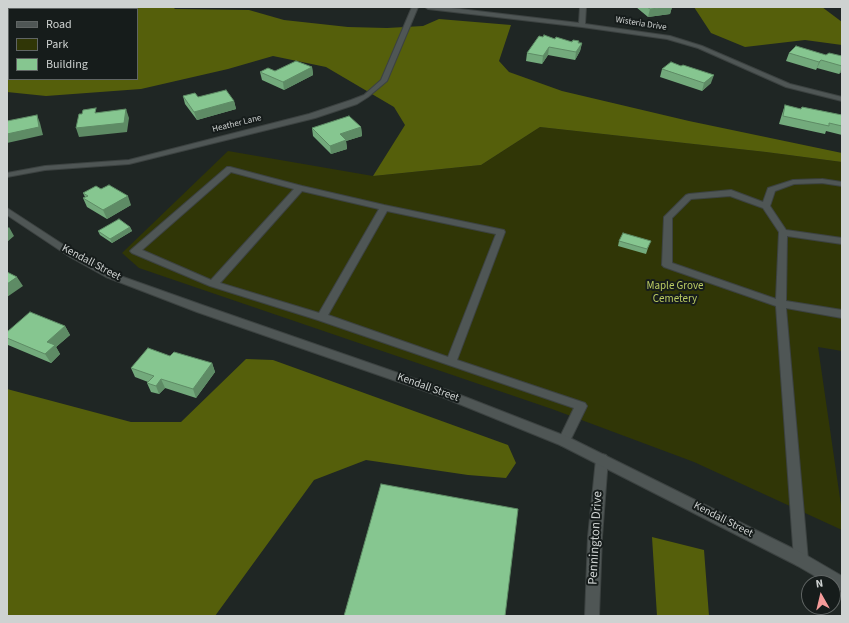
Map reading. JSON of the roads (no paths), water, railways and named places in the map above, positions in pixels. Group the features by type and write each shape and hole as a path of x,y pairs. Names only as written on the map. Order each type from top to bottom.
{"street":[{"name":"Heather Lane","path":"7,175 45,168 129,162 312,116 354,102 366,96 384,81 415,7"},
{"name":"Wisteria Drive","path":"428,7 646,33 683,41 745,66 788,86 842,99"},
{"path":"582,25 583,7"},
{"path":"451,362 501,232 384,208 300,188 230,169 135,252 213,284 322,317 451,362 581,406 564,441"},
{"path":"766,206 771,190 793,182 822,181 842,184"},
{"path":"213,284 300,188"},
{"path":"801,560 781,304 783,232 766,206 731,193 689,197 668,216 667,264 781,304 842,314"},
{"path":"322,317 384,208"},
{"name":"Kendall Street","path":"7,211 73,255 109,275 200,309 446,394 564,441 801,560 842,584"},
{"path":"783,232 842,241"},
{"name":"Pennington Drive","path":"592,616 595,537 602,459"}],"park label":[{"name":"Maple Grove Cemetery","path":"675,293"}]}
